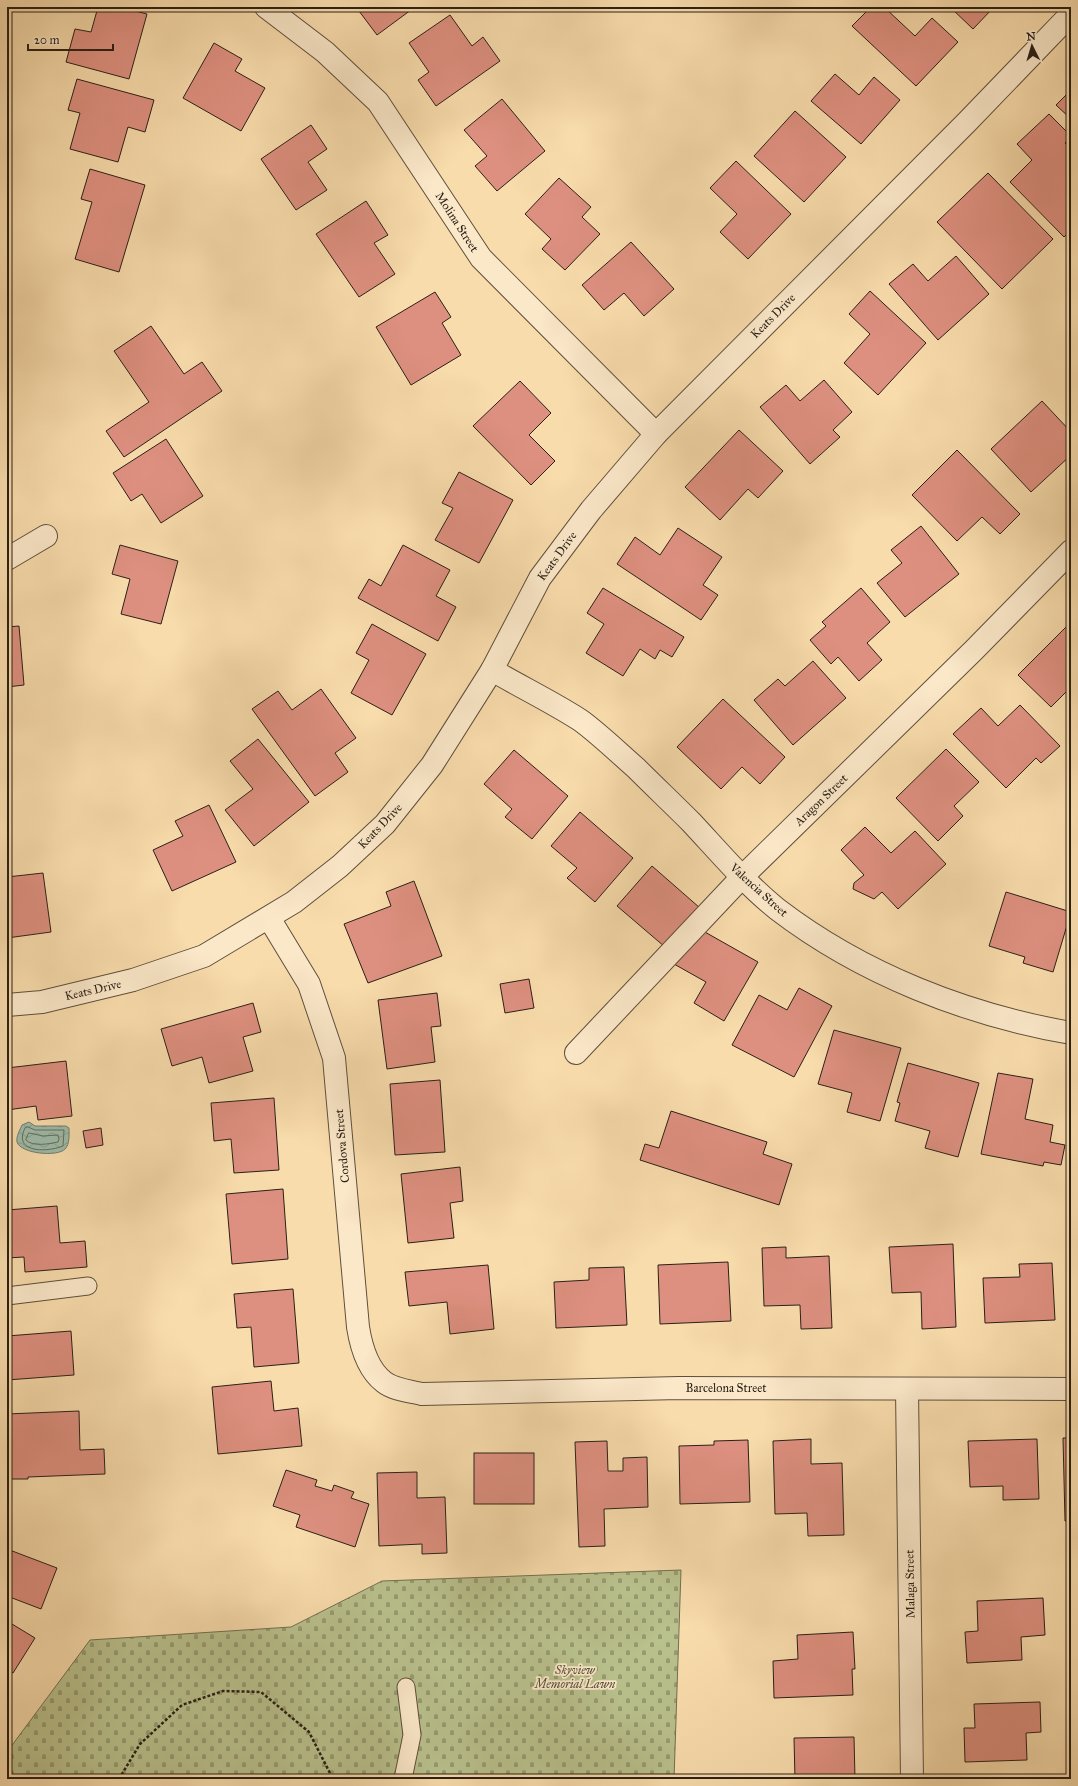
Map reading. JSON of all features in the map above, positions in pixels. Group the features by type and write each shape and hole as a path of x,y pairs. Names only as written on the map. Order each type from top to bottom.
{"street":[{"name":"Molina Street","path":"266,7 324,52 378,102 481,258 656,434"},
{"name":"Keats Drive","path":"7,1005 42,1002 133,980 204,956 294,902 340,866 385,824 432,765 492,670 540,578 591,510 656,434 962,128 1071,14"},
{"path":"7,559 46,536"},
{"name":"Aragon Street","path":"576,1053 742,877 968,655 1071,551"},
{"name":"Valencia Street","path":"492,670 581,721 651,783 742,877 777,908 818,937 886,975 959,1004 1048,1029 1071,1033"},
{"name":"Cordova Street","path":"269,918 309,984 334,1058 361,1347 369,1364 384,1382"},
{"name":"Barcelona Street","path":"384,1382 400,1390 422,1394 679,1388 1071,1389"},
{"name":"Malaga Street","path":"908,1389 912,1779"}],"lane":[{"path":"7,1296 88,1286"},
{"path":"403,1779 412,1735 406,1687"}],"path":[{"path":"119,1779 140,1744 182,1705 223,1691 261,1692 309,1732 333,1779"}],"green space":[{"name":"Skyview Memorial Lawn","path":"681,1570 674,1779 7,1779 7,1752 90,1640 291,1627 382,1581"}],"water":[{"path":"29,1122 35,1126 66,1126 69,1128 67,1147 55,1153 40,1153 32,1152 20,1146 17,1142 18,1133 22,1125"}],"building":[{"path":"98,7 120,7 147,14 129,79 66,62 75,29 91,32"},
{"path":"364,7 415,7 377,35 359,11"},
{"path":"871,7 884,7 915,36 932,18 958,42 916,86 852,26"},
{"path":"950,7 994,7 973,29"},
{"path":"450,15 472,46 483,37 500,61 436,106 418,80 429,72 409,43"},
{"path":"214,43 242,59 235,71 265,88 241,131 183,98"},
{"path":"835,74 859,95 874,77 900,100 861,144 811,101"},
{"path":"77,79 154,100 145,132 128,127 118,162 70,149 80,113 68,110"},
{"path":"1071,90 1071,119 1056,105"},
{"path":"502,99 545,151 497,191 475,166 487,156 464,130"},
{"path":"795,111 846,157 804,202 754,156"},
{"path":"1049,114 1071,136 1065,143 1071,149 1071,230 1064,237 1010,182 1032,160 1017,144"},
{"path":"311,125 327,149 308,162 327,190 296,210 261,159"},
{"path":"736,161 791,214 748,259 720,232 737,214 710,188"},
{"path":"90,169 145,185 119,272 75,259 92,202 81,199"},
{"path":"988,173 1053,239 1002,289 937,222"},
{"path":"559,178 591,207 582,217 600,234 565,270 542,249 551,239 525,214"},
{"path":"366,201 388,235 374,243 395,274 359,297 316,234"},
{"path":"631,242 674,289 644,316 624,293 604,310 582,285"},
{"path":"956,256 989,294 938,340 889,284 913,264 928,281"},
{"path":"870,291 926,343 878,395 844,363 870,334 849,314"},
{"path":"435,292 451,317 442,323 461,355 411,385 376,327"},
{"path":"151,326 184,374 202,362 222,391 124,457 106,431 149,402 114,351"},
{"path":"824,380 852,412 833,430 840,437 810,464 760,407 786,385 800,401"},
{"path":"520,381 551,413 529,435 555,461 531,485 473,426"},
{"path":"1042,401 1071,432 1071,455 1031,492 991,449"},
{"path":"739,430 783,471 758,498 748,489 720,520 685,487"},
{"path":"166,439 203,496 161,523 142,494 131,501 113,473"},
{"path":"957,450 1020,514 1000,534 982,517 957,541 912,495"},
{"path":"459,472 513,500 479,563 435,540 453,508 442,503"},
{"path":"921,526 959,574 905,617 877,583 902,563 891,550"},
{"path":"678,528 722,557 703,585 718,595 701,620 617,564 635,537 660,555"},
{"path":"120,545 178,561 161,624 121,614 130,579 112,574"},
{"path":"403,545 450,570 436,596 456,607 438,641 358,598 369,579 381,586"},
{"path":"603,588 684,637 672,657 660,650 655,659 640,649 623,676 586,653 604,624 587,613"},
{"path":"861,588 890,622 867,643 882,660 859,681 838,657 831,664 810,640 826,626 822,622"},
{"path":"372,624 426,654 392,715 351,693 369,660 356,653"},
{"path":"1068,625 1071,628 1071,687 1051,707 1018,675"},
{"path":"19,626 24,685 7,687 7,627"},
{"path":"813,661 846,698 793,745 754,700 778,679 785,686"},
{"path":"321,689 356,738 335,753 348,772 315,796 252,709 278,691 292,710"},
{"path":"723,699 785,757 760,784 742,767 721,789 677,747"},
{"path":"1020,705 1060,746 1041,763 1036,758 1006,788 953,734 981,708 998,726"},
{"path":"258,739 309,802 254,846 225,810 253,789 230,761"},
{"path":"946,749 979,782 954,806 963,816 938,841 896,798"},
{"path":"514,750 568,796 532,839 505,817 512,809 484,784"},
{"path":"209,805 236,862 172,891 153,850 183,836 175,821"},
{"path":"580,812 633,858 595,902 567,878 577,868 551,846"},
{"path":"865,827 891,853 915,831 946,864 898,909 882,892 874,899 853,889 854,883 864,875 841,850"},
{"path":"652,866 700,908 665,947 617,906"},
{"path":"43,873 51,932 7,938 7,894 9,894 7,877"},
{"path":"414,881 442,956 368,983 344,924 391,906 386,892"},
{"path":"1006,892 1071,912 1053,972 1023,963 1025,957 989,946"},
{"path":"696,927 758,962 724,1021 694,1003 706,982 674,964"},
{"path":"529,979 534,1008 505,1013 500,984"},
{"path":"799,988 832,1006 794,1077 732,1045 759,995 787,1010"},
{"path":"437,993 441,1026 431,1027 435,1062 387,1069 378,1000"},
{"path":"253,1003 261,1032 243,1037 253,1071 209,1083 202,1057 172,1066 161,1029"},
{"path":"834,1030 901,1048 880,1121 847,1112 852,1093 818,1084"},
{"path":"66,1061 72,1116 38,1120 36,1106 7,1110 7,1068"},
{"path":"908,1063 979,1083 958,1157 925,1148 930,1131 895,1121 900,1103 897,1102"},
{"path":"998,1073 1033,1079 1025,1119 1053,1125 1050,1142 1065,1145 1061,1165 1044,1162 1043,1166 981,1154"},
{"path":"440,1080 445,1152 395,1155 390,1084"},
{"path":"274,1098 279,1170 234,1173 231,1139 214,1141 211,1103"},
{"path":"671,1111 767,1142 763,1154 792,1164 779,1205 640,1160 645,1144 659,1148"},
{"path":"101,1128 103,1145 86,1148 83,1131"},
{"path":"460,1167 463,1201 450,1203 454,1238 408,1243 401,1174"},
{"path":"283,1189 288,1259 232,1264 226,1194"},
{"path":"57,1206 60,1243 85,1241 87,1267 25,1272 24,1257 7,1258 7,1210"},
{"path":"953,1244 956,1327 922,1329 921,1292 892,1293 889,1247"},
{"path":"786,1247 786,1258 829,1256 832,1328 801,1329 800,1305 764,1306 762,1248"},
{"path":"728,1262 731,1321 660,1324 658,1265"},
{"path":"1052,1263 1055,1320 985,1323 983,1278 1020,1277 1019,1264"},
{"path":"488,1265 494,1329 450,1334 447,1302 409,1306 405,1272"},
{"path":"624,1267 627,1325 556,1328 554,1282 589,1280 589,1268"},
{"path":"293,1289 299,1363 254,1367 251,1327 237,1328 234,1294"},
{"path":"71,1331 74,1375 7,1380 7,1336"},
{"path":"271,1381 274,1411 298,1408 302,1446 218,1454 212,1387"},
{"path":"79,1411 80,1450 104,1449 105,1474 7,1479 7,1414"},
{"path":"1063,1438 1071,1438 1071,1521 1065,1521"},
{"path":"811,1439 811,1464 842,1463 844,1535 808,1536 807,1513 775,1514 773,1441"},
{"path":"1037,1439 1039,1499 1003,1500 1003,1486 970,1487 968,1441"},
{"path":"748,1440 750,1502 680,1504 679,1446 714,1445 714,1441"},
{"path":"607,1441 608,1471 623,1471 623,1458 647,1457 648,1507 604,1509 605,1546 579,1547 575,1442"},
{"path":"474,1453 534,1453 534,1504 474,1504"},
{"path":"286,1470 317,1480 315,1486 332,1491 334,1485 354,1492 351,1498 369,1504 355,1547 296,1527 300,1515 273,1506"},
{"path":"417,1472 417,1498 445,1497 447,1553 422,1554 422,1544 379,1546 377,1473"},
{"path":"7,1549 57,1568 41,1609 7,1596"},
{"path":"1043,1598 1045,1635 1021,1637 1022,1660 967,1663 965,1632 978,1631 977,1601"},
{"path":"7,1621 35,1638 13,1673 7,1670"},
{"path":"853,1632 855,1669 852,1669 853,1695 774,1698 773,1661 798,1659 797,1635"},
{"path":"1040,1702 1041,1732 1026,1733 1027,1760 965,1762 964,1728 975,1728 974,1704"},
{"path":"854,1737 855,1779 795,1779 794,1738"}]}
